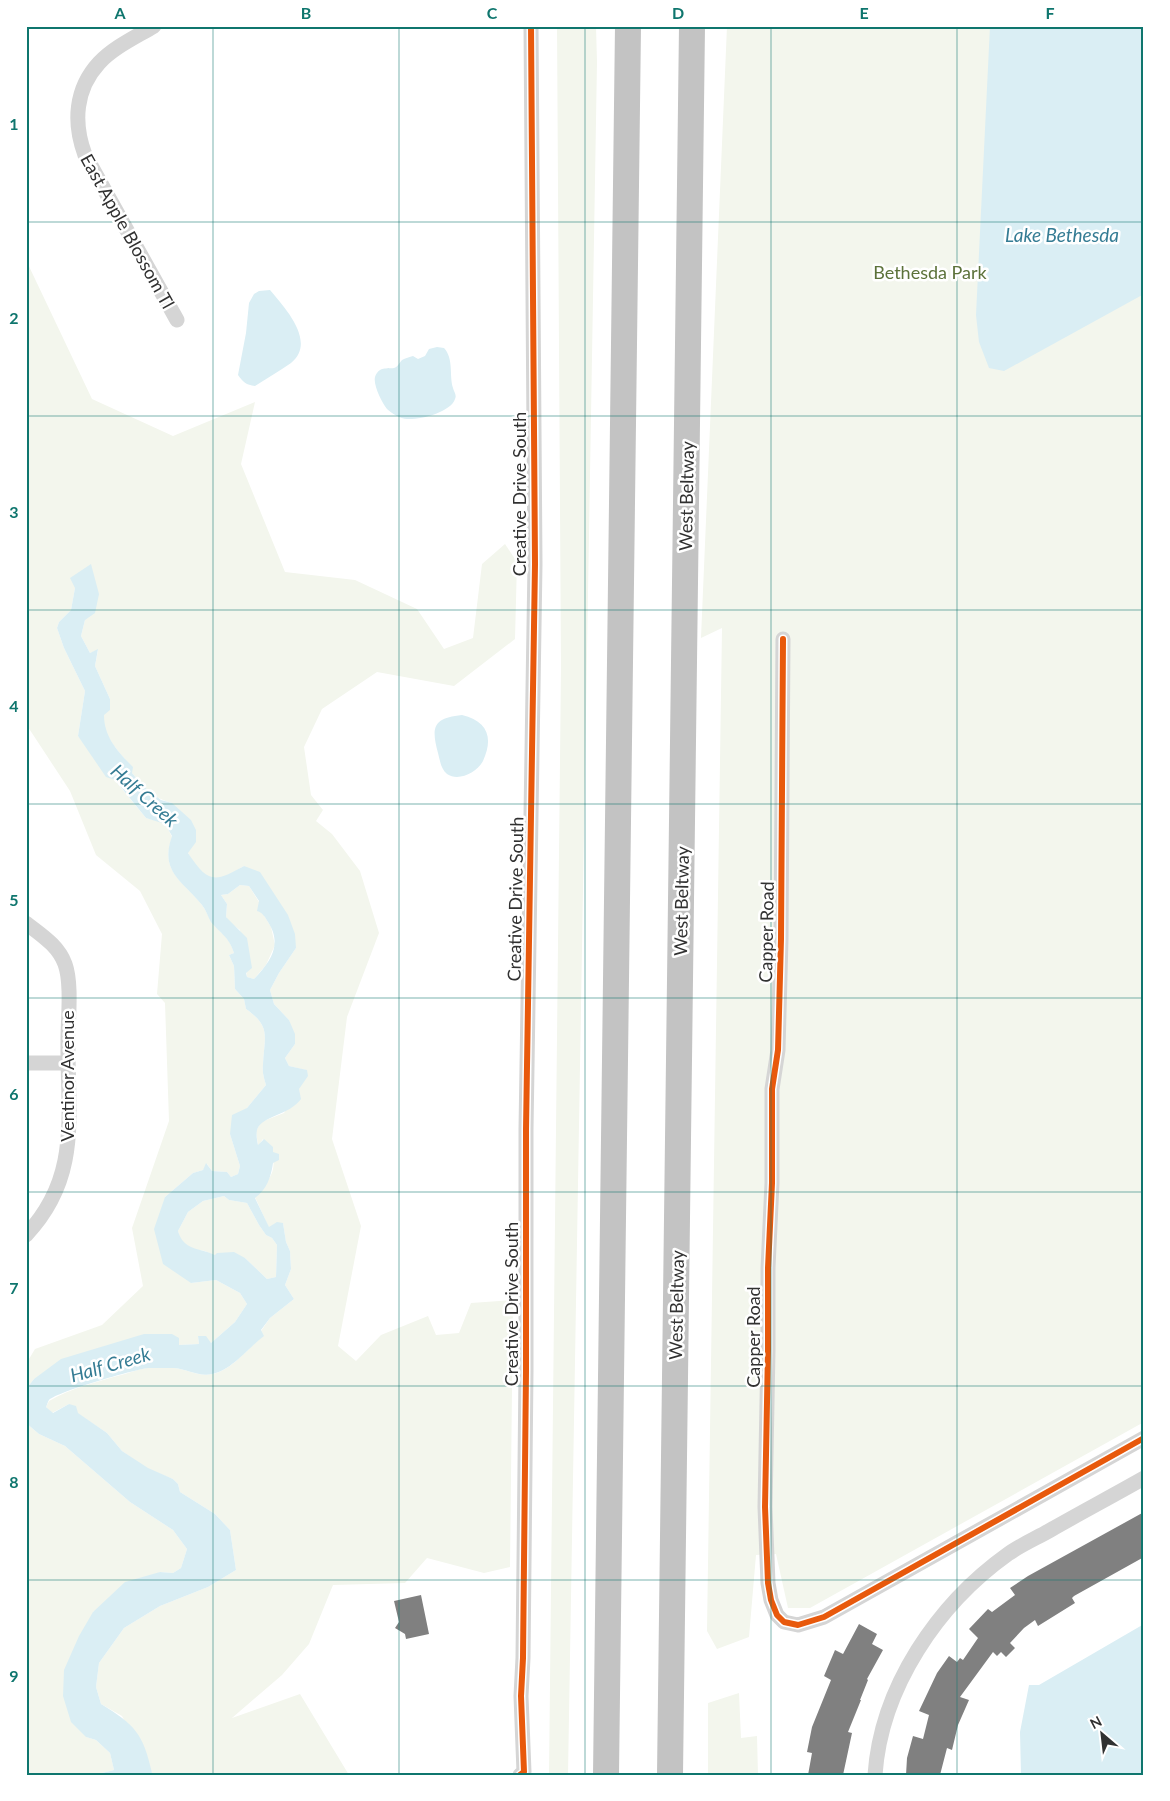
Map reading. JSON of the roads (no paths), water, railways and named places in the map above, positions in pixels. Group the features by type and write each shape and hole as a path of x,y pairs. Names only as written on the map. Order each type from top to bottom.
{"highway":[{"path":"606,1775 628,64 626,26"},
{"name":"West Beltway","path":"670,1775 692,26"}],"street":[{"name":"East Apple Blossom Tl","path":"154,26 113,51 99,63 88,79 80,98 77,118 79,138 85,154 177,320"},
{"name":"Creative Drive South","path":"522,1773 521,1696 526,1371 526,1129 535,511 532,26"},
{"name":"Capper Road","path":"783,639 781,939 778,1050 772,1089 766,1507 768,1583 771,1600 777,1615 784,1622 798,1625 824,1617 1144,1438"},
{"name":"Ventinor Avenue","path":"26,923 49,941 60,953 65,966 68,981 67,1063 70,1123 62,1176 49,1205 37,1224 26,1235"},
{"path":"26,1064 67,1063"},
{"path":"875,1775 880,1742 900,1681 918,1648 938,1620 962,1593 1010,1553 1144,1478"}],"water":[{"name":"Lake Bethesda","path":"990,26 1144,26 1144,294 1004,371 989,368 979,342 976,315"},
{"path":"270,290 296,325 301,345 298,355 291,363 255,386 252,386 245,383 238,375 246,333 249,303 254,294 259,291"},
{"path":"444,348 449,357 452,383 456,396 452,404 448,408 434,414 413,419 399,417 387,409 377,389 375,377 377,373 383,369 397,366 406,358 413,356 418,359 425,356 429,349"},
{"name":"Half Creek","path":"91,564 99,594 95,613 85,620 81,636 90,653 98,649 95,666 110,699 110,710 104,715 106,730 113,744 133,767 132,773 143,786 161,800 172,803 191,820 196,830 196,842 188,853 201,870 212,877 225,875 244,866 260,872 288,915 295,934 296,948 270,990 274,1004 289,1020 295,1034 295,1044 285,1058 289,1066 307,1070 308,1076 299,1089 301,1099 290,1109 264,1122 257,1130 258,1145 264,1139 273,1147 273,1152 279,1154 279,1160 273,1163 270,1178 255,1198 269,1227 277,1222 283,1223 286,1242 290,1251 291,1269 285,1285 294,1299 270,1318 261,1330 264,1336 233,1363 219,1372 207,1375 174,1368 148,1368 67,1391 49,1400 46,1407 53,1413 69,1404 76,1406 78,1413 107,1433 122,1451 148,1468 173,1479 178,1484 180,1492 215,1514 230,1530 236,1570 208,1587 160,1606 124,1628 99,1663 96,1687 101,1704 122,1718 136,1731 149,1759 151,1775 102,1775 102,1773 114,1770 110,1753 96,1740 86,1737 71,1722 63,1696 64,1670 79,1636 93,1612 125,1582 160,1572 173,1573 181,1568 187,1549 173,1530 130,1502 65,1446 39,1434 26,1423 26,1389 34,1379 61,1359 144,1334 172,1334 179,1338 179,1345 199,1344 198,1336 206,1336 211,1343 235,1322 247,1304 240,1293 216,1280 191,1283 163,1264 154,1229 165,1197 193,1173 203,1170 206,1163 212,1171 227,1172 231,1177 238,1174 240,1166 230,1134 232,1115 247,1108 266,1085 263,1070 265,1033 260,1021 246,1009 244,999 235,989 234,966 229,955 234,953 230,943 211,922 205,909 175,875 171,867 169,848 172,836 165,824 146,818 115,780 106,777 78,736 85,691 64,648 57,628 59,622 71,610 75,588 70,578","holes":["240,885 249,886 259,901 257,911 266,918 274,938 273,953 254,979 247,977 246,973 252,968 247,938 226,917 227,904 221,895 228,894","224,1196 229,1200 247,1203 266,1235 272,1238 277,1245 276,1277 267,1279 245,1258 234,1252 217,1253 215,1255 192,1248 184,1242 178,1231 188,1212 203,1201"]},
{"path":"462,715 477,721 483,726 488,737 488,745 483,761 477,769 467,775 457,777 447,774 442,767 436,744 435,730 436,725 440,721 452,716"},
{"path":"1144,1624 1144,1775 1021,1775 1020,1732 1029,1685 1039,1685"}],"park label":[{"name":"Bethesda Park","path":"930,272"}]}
